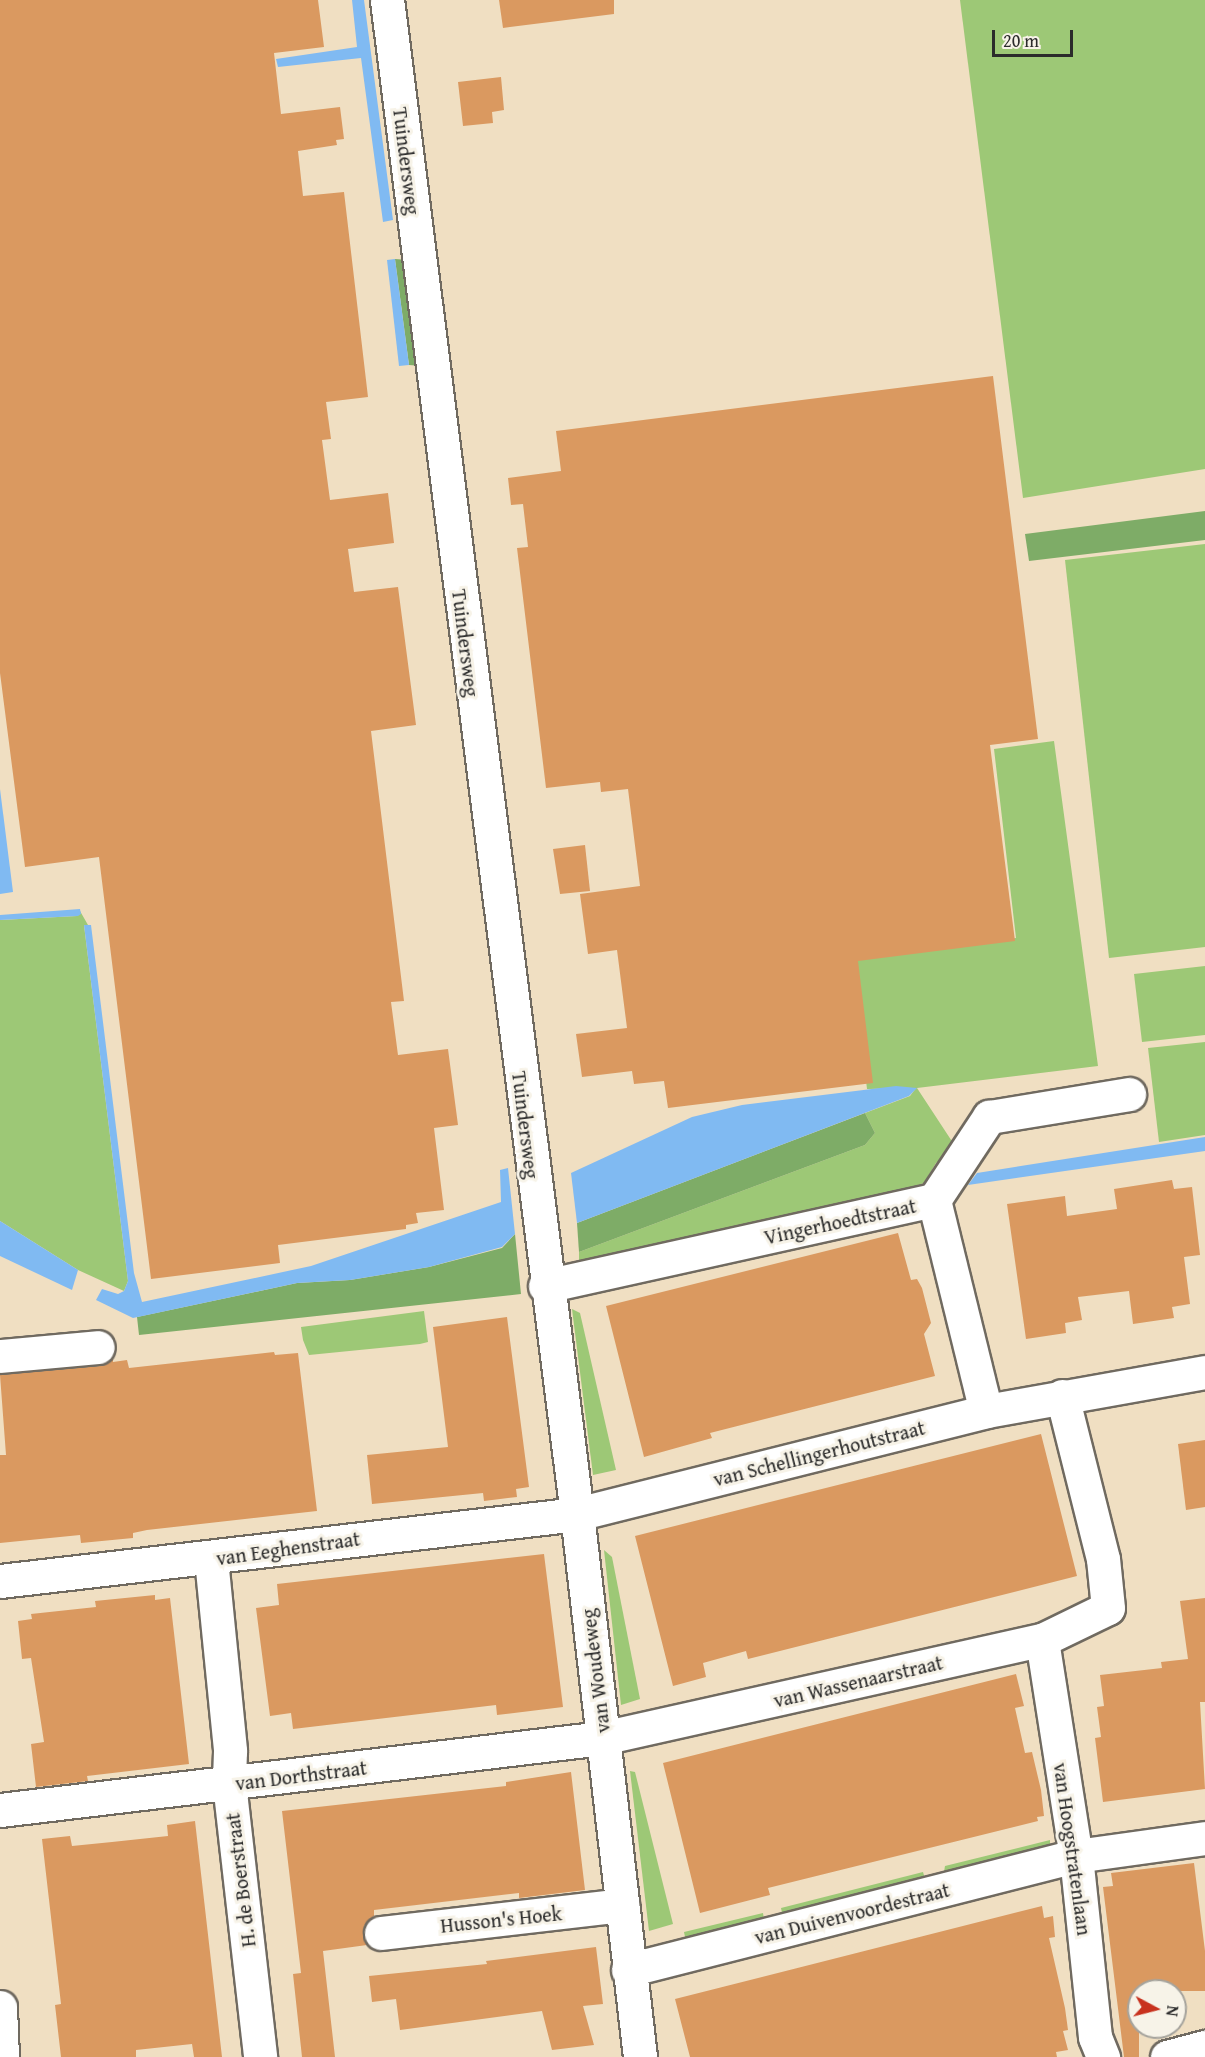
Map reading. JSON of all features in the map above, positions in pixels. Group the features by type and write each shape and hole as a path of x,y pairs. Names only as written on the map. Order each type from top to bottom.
{"street":[{"name":"Tuindersweg","path":"387,0 545,1286"},
{"name":"Vingerhoedtstraat","path":"545,1286 934,1200 988,1118 1129,1094"},
{"path":"934,1200 986,1411"},
{"name":"van Woudeweg","path":"545,1286 577,1514 628,1970 640,2057"},
{"path":"0,1356 98,1347"},
{"name":"van Schellingerhoutstraat","path":"577,1514 986,1411 1205,1372"},
{"name":"van Wassenaarstraat","path":"602,1738 1042,1640 1108,1608 1103,1559 1062,1396"},
{"name":"van Eeghenstraat","path":"0,1581 211,1559 577,1514"},
{"name":"H. de Boerstraat","path":"211,1559 230,1751 229,1784 260,2057"},
{"name":"van Hoogstratenlaan","path":"1042,1640 1076,1856 1095,2037 1103,2057"},
{"name":"van Dorthstraat","path":"0,1810 602,1738"},
{"name":"van Duivenvoordestraat","path":"628,1970 1076,1856 1205,1838"},
{"name":"Husson's Hoek","path":"381,1932 622,1905"},
{"path":"1167,2057 1205,2048"}],"green space":[{"path":"960,0 1205,0 1205,469 1023,498"},
{"path":"395,259 408,260 423,366 409,365"},
{"path":"1205,511 1205,540 1029,561 1025,534"},
{"path":"1205,544 1205,947 1109,958 1065,560"},
{"path":"1054,741 1098,1066 917,1088 957,1149 936,1163 924,1183 891,1195 579,1265 579,1252 865,1145 875,1133 865,1113 910,1096 916,1088 867,1089 851,955 1016,938 994,749"},
{"path":"80,911 88,925 84,925 128,1281 124,1291 78,1270 0,1221 0,920 77,916"},
{"path":"1205,966 1205,1035 1142,1042 1134,974"},
{"path":"1205,1042 1205,1135 1159,1142 1148,1048"},
{"path":"865,1113 875,1133 865,1145 579,1252 577,1223"},
{"path":"515,1234 521,1294 139,1335 137,1317 297,1283 350,1280 429,1267 502,1248"},
{"path":"572,1309 580,1313 616,1470 593,1475"},
{"path":"424,1311 428,1342 420,1344 309,1355 303,1340 301,1327"},
{"path":"604,1550 612,1557 640,1699 621,1705"},
{"path":"630,1771 635,1772 673,1924 649,1931"},
{"path":"1050,1840 1050,1850 942,1883 945,1866"},
{"path":"923,1872 927,1886 784,1922 781,1908"},
{"path":"763,1913 765,1927 687,1947 684,1932"}],"water":[{"path":"352,0 364,0 393,220 383,222 361,58 278,67 276,59 357,47"},
{"path":"395,259 409,365 399,366 387,260"},
{"path":"0,789 13,892 0,894"},
{"path":"80,909 81,914 78,916 0,920 0,915"},
{"path":"84,925 91,925 134,1273 142,1302 311,1266 501,1202 500,1170 508,1168 515,1234 502,1247 429,1267 350,1280 297,1283 133,1318 96,1300 102,1289 118,1294 124,1291 128,1281"},
{"path":"896,1086 917,1088 909,1096 577,1223 571,1173 692,1117 742,1105"},
{"path":"1205,1137 1205,1151 968,1185 977,1173"},
{"path":"0,1221 78,1270 72,1290 0,1256"}],"building":[{"path":"0,0 318,0 324,47 274,53 281,114 340,107 344,139 336,140 337,145 298,151 303,196 344,192 368,397 326,402 331,439 322,440 330,500 388,493 394,543 348,549 354,592 398,587 416,725 371,731 404,1001 391,1002 398,1055 448,1049 458,1125 434,1128 444,1210 416,1213 418,1223 406,1225 406,1229 278,1245 280,1263 151,1279 99,857 25,867 0,673"},
{"path":"499,0 614,0 614,14 503,28"},
{"path":"501,77 504,110 492,112 493,123 463,126 458,82"},
{"path":"993,376 1038,739 990,745 1015,941 858,961 873,1083 668,1108 664,1081 634,1084 632,1071 582,1077 576,1034 627,1028 617,950 588,954 580,894 640,886 628,789 601,792 600,782 546,788 517,548 528,547 523,504 511,505 508,478 561,471 556,431"},
{"path":"585,845 590,891 560,894 553,849"},
{"path":"1172,1180 1174,1189 1192,1187 1200,1255 1184,1257 1190,1304 1172,1307 1174,1318 1133,1324 1129,1291 1078,1297 1082,1320 1065,1323 1066,1333 1026,1339 1007,1204 1065,1196 1067,1216 1117,1209 1114,1189"},
{"path":"898,1233 911,1280 917,1279 922,1288 931,1323 924,1334 935,1376 710,1433 712,1438 644,1457 606,1306"},
{"path":"507,1317 529,1487 516,1489 517,1497 484,1501 483,1493 372,1504 367,1455 448,1447 433,1327"},
{"path":"274,1352 275,1355 298,1353 317,1511 147,1530 133,1533 133,1538 81,1543 80,1535 0,1543 0,1455 6,1455 0,1375 100,1366 113,1358 113,1362 127,1360 129,1368"},
{"path":"1041,1434 1077,1576 748,1659 746,1651 703,1663 706,1677 673,1686 635,1536"},
{"path":"1205,1440 1205,1507 1186,1510 1178,1444"},
{"path":"544,1554 563,1707 497,1715 496,1705 293,1729 291,1713 270,1716 256,1608 279,1605 277,1584"},
{"path":"155,1595 155,1600 170,1598 189,1764 87,1776 88,1781 36,1787 31,1744 44,1742 31,1658 22,1659 18,1621 32,1619 31,1614 96,1607 95,1601"},
{"path":"1205,1598 1205,1702 1200,1702 1205,1789 1103,1802 1095,1738 1101,1737 1097,1707 1104,1706 1100,1675 1162,1668 1161,1662 1188,1659 1180,1601"},
{"path":"1016,1674 1024,1706 1015,1708 1025,1753 1032,1752 1041,1790 1044,1816 1037,1817 1038,1821 768,1888 770,1895 700,1913 663,1763"},
{"path":"571,1772 585,1890 519,1898 519,1893 374,1910 374,1916 364,1926 367,1945 323,1951 335,2057 302,2057 293,1974 301,1973 282,1811 506,1786 506,1782"},
{"path":"195,1821 222,2057 194,2057 192,2044 136,2050 136,2057 61,2057 55,2005 61,2004 42,1839 70,1836 72,1846 168,1836 167,1825"},
{"path":"1194,1863 1205,1951 1205,1991 1187,1991 1187,1979 1127,1979 1127,2039 1139,2039 1139,2057 1124,2057 1103,1887 1113,1886 1111,1873"},
{"path":"1042,1906 1044,1918 1053,1916 1055,1937 1049,1938 1068,2030 1063,2031 1068,2050 1056,2052 1057,2057 690,2057 675,1999"},
{"path":"596,1947 603,2004 583,2006 594,2045 552,2050 542,2011 400,2030 396,1999 372,2002 369,1976 487,1964 486,1961"}]}
